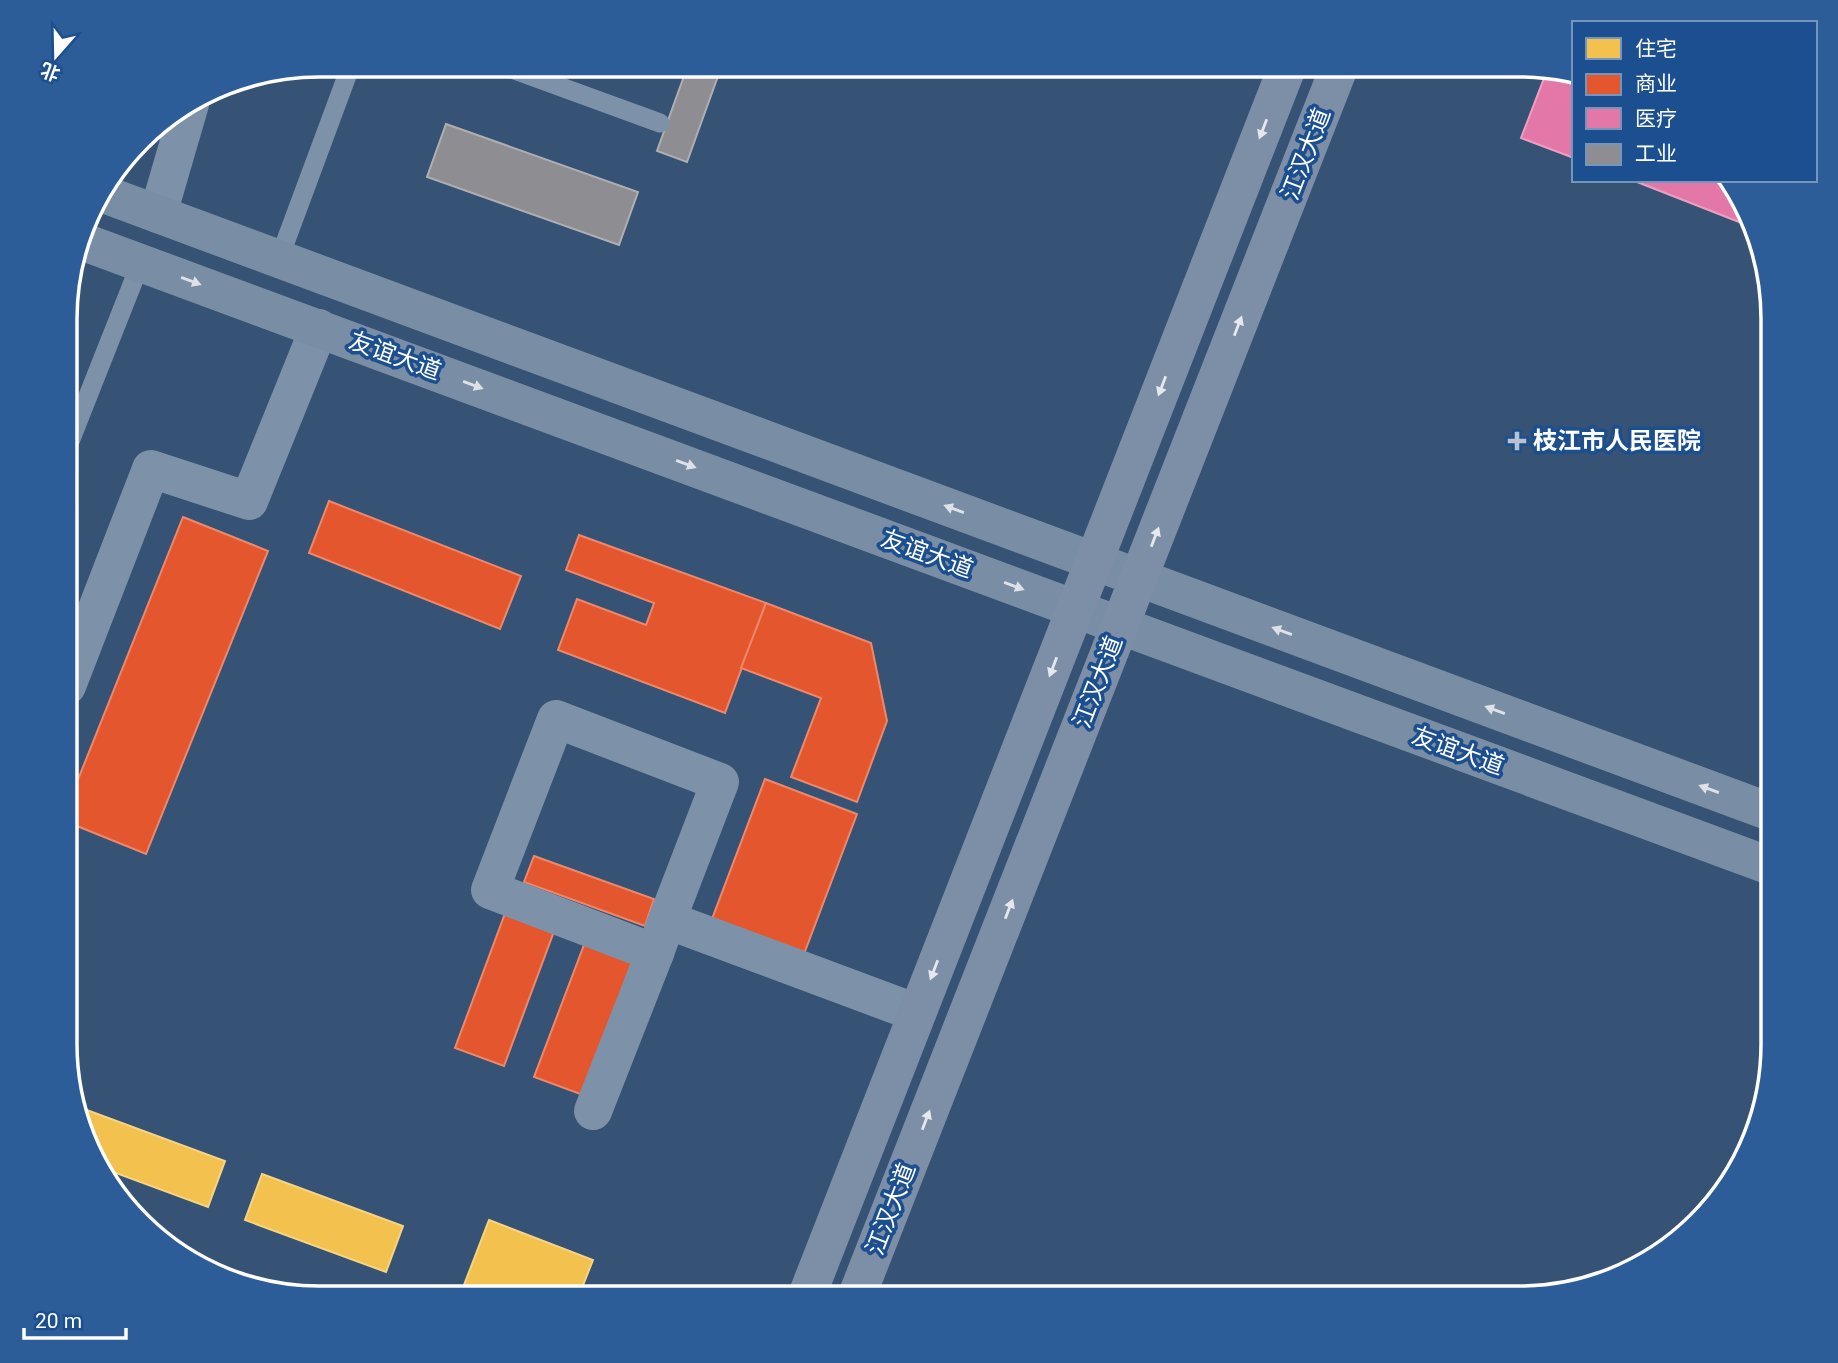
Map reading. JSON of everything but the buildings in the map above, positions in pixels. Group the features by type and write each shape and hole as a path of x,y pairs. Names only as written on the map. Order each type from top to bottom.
{"main road":[{"name":"江汉大道","path":"811,1285 1283,78"},
{"name":"江汉大道","path":"861,1285 1335,78"},
{"name":"友谊大道","path":"110,196 1760,808"},
{"name":"友谊大道","path":"89,244 1760,862"}],"street":[{"path":"158,214 186,116"},
{"path":"77,659 151,469 249,501 319,328"},
{"path":"593,1111 661,936 720,782 556,719 490,890 661,936 917,1013"}],"lane":[{"path":"279,259 346,78"},
{"path":"537,78 660,123"},
{"path":"77,423 141,262"}],"place":[{"name":"枝江市人民医院","path":"1517,441"}]}
